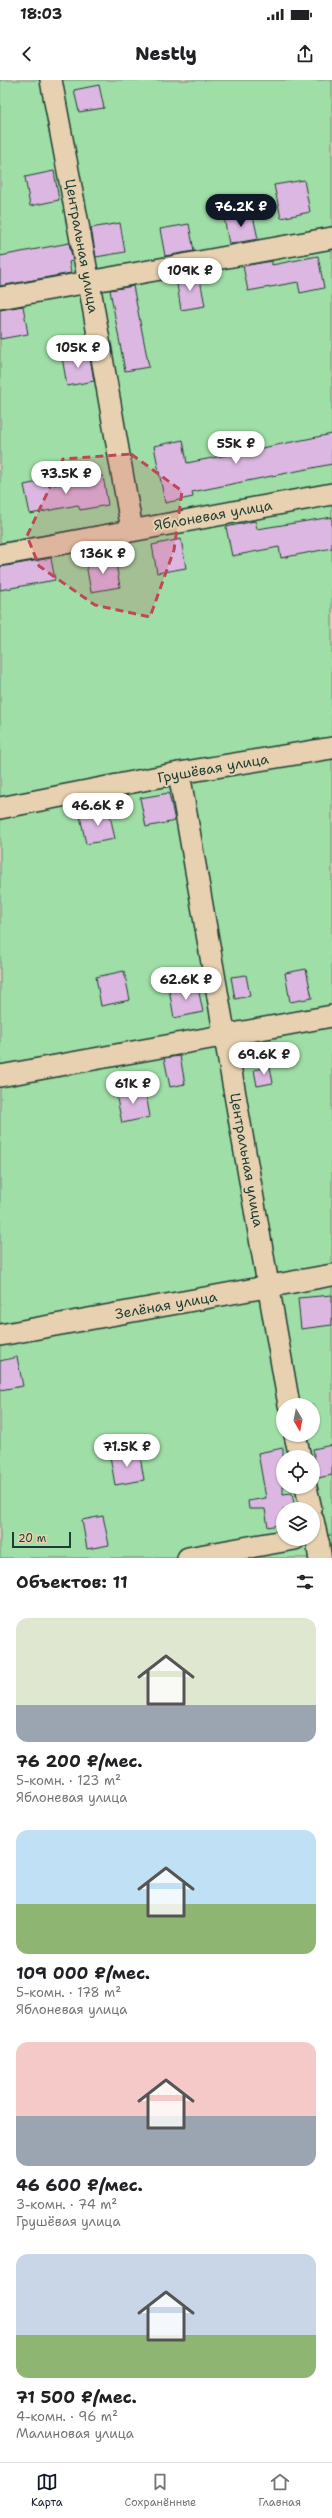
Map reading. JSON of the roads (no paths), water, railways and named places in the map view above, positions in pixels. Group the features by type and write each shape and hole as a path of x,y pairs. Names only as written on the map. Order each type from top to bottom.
{"street":[{"name":"Центральная улица","path":"50,80 89,283 132,530"},
{"path":"0,298 332,238"},
{"name":"Яблоневая улица","path":"0,555 332,494"},
{"name":"Грушёвая улица","path":"0,808 178,773 332,748"},
{"name":"Центральная улица","path":"178,773 226,1034 288,1398"},
{"path":"0,1076 332,1016"},
{"name":"Зелёная улица","path":"0,1335 332,1275"},
{"path":"234,1558 321,1538"},
{"path":"188,1558 276,1542"}]}
